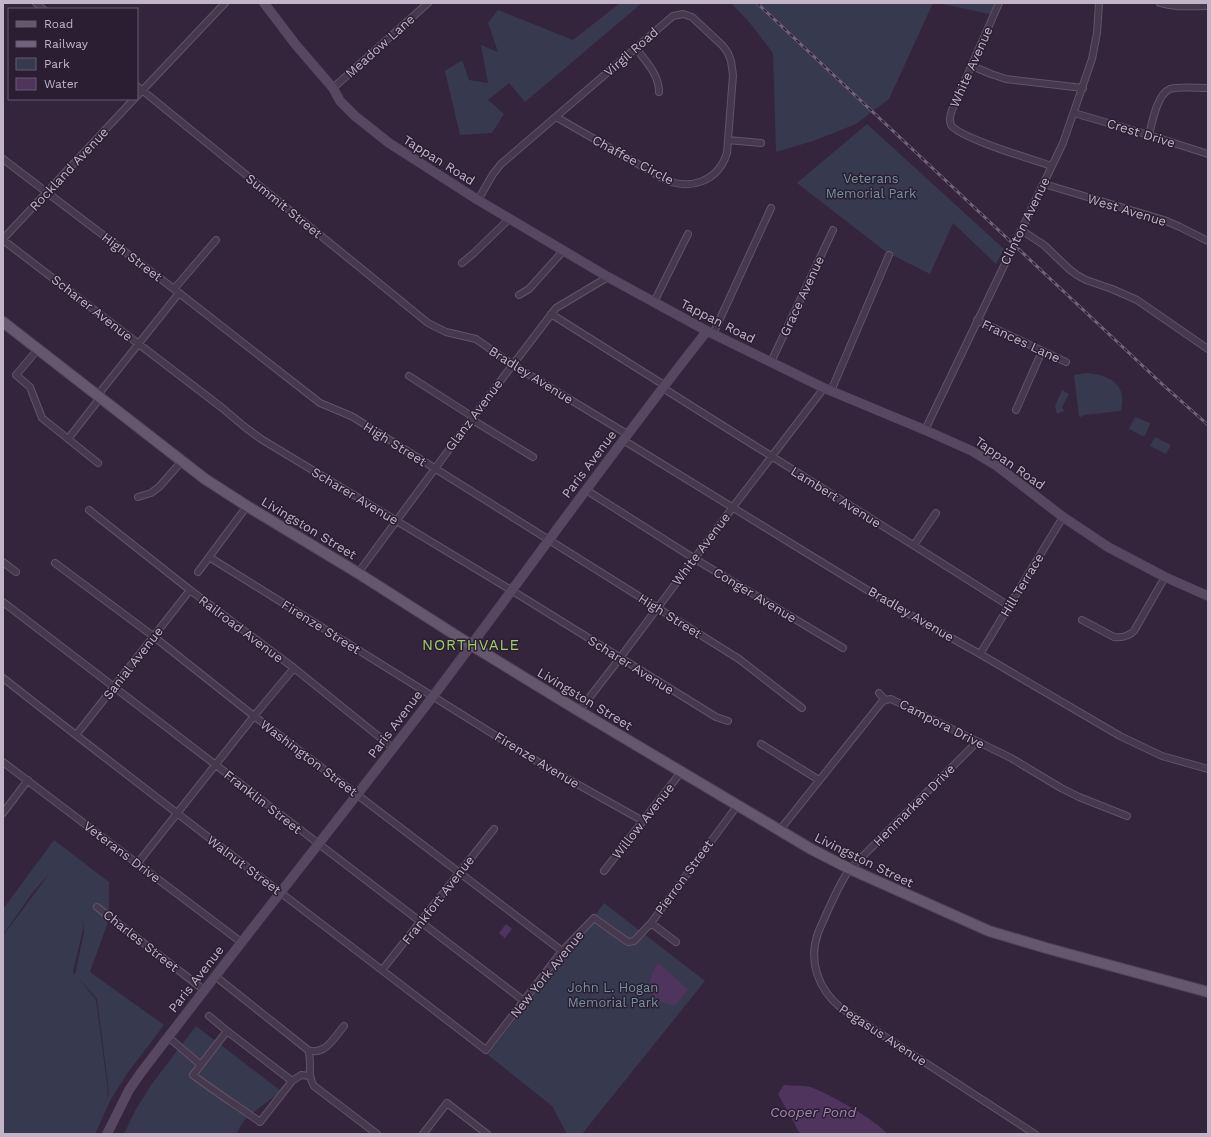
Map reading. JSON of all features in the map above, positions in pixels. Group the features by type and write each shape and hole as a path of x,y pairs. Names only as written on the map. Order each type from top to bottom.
{"main road":[{"name":"Livingston Street","path":"3,322 205,479 579,711 736,806 811,849 850,869 989,931 1208,992"}],"street":[{"path":"140,88 226,3"},
{"name":"Tappan Road","path":"264,3 296,45 333,88 340,101 355,116 377,135 478,200 608,277 710,332 827,390 958,444 981,456 997,466 1063,517 1108,547 1165,577 1208,596"},
{"name":"Meadow Lane","path":"333,88 428,3"},
{"name":"White Avenue","path":"999,3 950,115 950,120 952,126 971,138 1052,166"},
{"name":"Clinton Avenue","path":"925,430 1063,143 1083,88 1095,47 1099,3"},
{"path":"1160,3 1169,6 1208,6"},
{"name":"Virgil Road","path":"478,200 493,174 499,167 673,16 683,14 692,17 723,46 728,53 733,68 728,140"},
{"path":"636,48 655,74 658,80 659,92"},
{"path":"972,66 1006,79 1083,88"},
{"name":"Summit Street","path":"140,88 431,324"},
{"path":"1149,135 1159,101 1166,92 1170,89 1176,88 1208,88"},
{"name":"Rockland Avenue","path":"3,239 133,100"},
{"name":"Crest Drive","path":"1074,113 1208,154"},
{"name":"Chaffee Circle","path":"556,117 664,179 679,184 703,181 717,171 725,160 728,140"},
{"path":"728,140 761,143"},
{"name":"High Street","path":"3,159 320,403 349,415 739,659 802,708"},
{"name":"West Avenue","path":"1044,184 1164,220 1208,242"},
{"name":"Paris Avenue","path":"108,1134 130,1090 168,1037 433,696 663,387 710,332 771,208"},
{"path":"462,263 509,218"},
{"name":"Grace Avenue","path":"771,362 832,230"},
{"path":"1021,230 1044,245 1077,275 1137,300 1208,349"},
{"path":"654,302 688,234"},
{"name":"Scharer Avenue","path":"3,239 261,439 716,716 728,721"},
{"path":"68,439 176,291 216,240"},
{"path":"519,295 529,289 564,250"},
{"name":"White Avenue","path":"579,711 771,457 827,390 889,255"},
{"name":"Glanz Avenue","path":"358,573 472,418 556,308 608,277"},
{"name":"Lambert Avenue","path":"551,314 771,457 914,545 1008,606"},
{"name":"Frances Lane","path":"977,320 1066,362"},
{"name":"Bradley Avenue","path":"431,324 446,332 476,339 733,507 805,552 882,599 980,654 1120,736 1162,756 1208,768"},
{"path":"38,349 16,375 30,387 42,418 98,463"},
{"path":"1016,410 1042,351"},
{"path":"409,376 533,457"},
{"path":"138,497 151,493 159,487 182,462"},
{"name":"Conger Avenue","path":"586,490 695,559 843,648"},
{"path":"198,572 247,506"},
{"name":"Railroad Avenue","path":"89,510 190,590 294,668 393,748"},
{"path":"914,545 936,514"},
{"name":"Hill Terrace","path":"980,654 1063,517"},
{"name":"Firenze Street","path":"209,557 433,696"},
{"path":"3,562 16,572"},
{"name":"Washington Street","path":"55,563 153,636 254,716 562,951"},
{"path":"1082,620 1114,637 1119,638 1130,635 1134,631 1165,577"},
{"name":"Sanial Avenue","path":"76,735 190,590"},
{"name":"Franklin Street","path":"3,602 524,1002"},
{"path":"137,864 176,813 294,668"},
{"name":"Walnut Street","path":"3,678 176,813 486,1050"},
{"path":"879,693 885,700"},
{"name":"Firenze Avenue","path":"433,696 543,765 643,821"},
{"name":"Campora Drive","path":"779,831 881,703 890,699 895,700 1011,758 1079,797 1127,816"},
{"name":"Henmarken Drive","path":"850,869 977,742"},
{"path":"761,744 819,780"},
{"name":"Veterans Drive","path":"3,762 241,942"},
{"name":"Willow Avenue","path":"604,871 681,772"},
{"path":"3,813 28,780"},
{"name":"Pierron Street","path":"676,942 651,923 736,806"},
{"name":"Frankfort Avenue","path":"382,970 494,829"},
{"name":"Pegasus Avenue","path":"850,869 842,878 818,933 816,941 815,968 818,978 827,994 841,1008 1035,1134"},
{"name":"Charles Street","path":"97,907 204,990"},
{"name":"New York Avenue","path":"486,1050 562,951 594,918 628,942 634,941 651,923"},
{"path":"215,976 308,1050 319,1052 325,1048 344,1026"},
{"path":"209,1016 292,1081"},
{"path":"227,1031 193,1075 260,1122 292,1081 301,1075 310,1076"},
{"path":"168,1037 201,1065"},
{"path":"308,1050 311,1057 310,1076 314,1086 377,1134"},
{"path":"423,1134 448,1103 488,1134"}],"green space":[{"path":"620,3 642,3 525,102 509,83 488,100 504,114 492,133 460,135 445,71 462,60 469,80 488,83 481,45 498,52 488,23 498,10 573,40"},
{"path":"731,3 933,3 889,99 856,124 813,141 776,152 773,53 749,22"},
{"path":"938,3 1000,3 994,15"},
{"name":"Veterans Memorial Park","path":"867,124 1004,249 996,264 953,223 930,274 886,252 797,183"},
{"path":"1086,373 1102,376 1116,383 1122,394 1121,411 1084,415 1081,417 1079,416 1074,375"},
{"path":"1062,390 1069,394 1062,407 1064,411 1057,414 1055,406"},
{"path":"1135,417 1150,423 1145,436 1142,436 1129,429"},
{"path":"1155,437 1171,445 1166,454 1150,446"},
{"path":"54,840 109,882 109,919 90,972 164,1025 129,1071 111,1099 95,1134 3,1134 3,936 49,874 33,892 3,935 3,909","holes":["82,914 84,932 75,975 73,972 83,929","78,977 97,999 109,1092 107,1099 108,1091 96,1000"]},
{"name":"John L. Hogan Memorial Park","path":"604,903 705,981 582,1134 567,1134 552,1106 488,1055"},
{"path":"196,1026 281,1091 245,1119 236,1134 124,1134 135,1111 151,1085"}],"water":[{"path":"506,924 512,929 505,938 499,933"},
{"path":"658,964 688,989 675,1006 664,1003 654,997 651,993 649,985 650,980"},
{"name":"Cooper Pond","path":"784,1085 810,1087 827,1094 874,1122 887,1134 801,1134 778,1094"}],"railway":[{"path":"757,3 1162,384 1208,425"}],"district":[{"name":"NORTHVALE","path":"471,645"}]}
